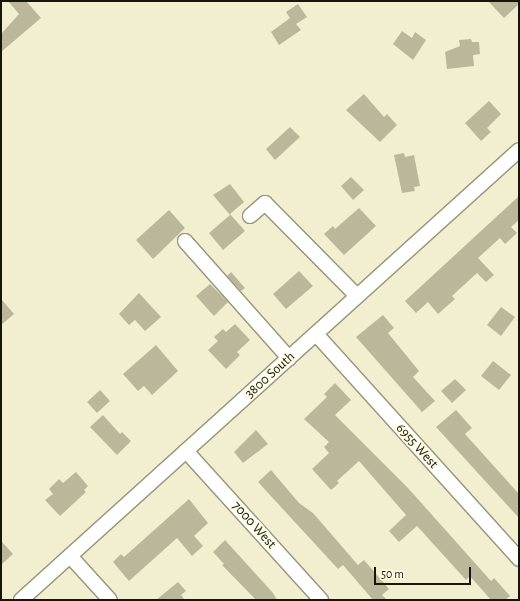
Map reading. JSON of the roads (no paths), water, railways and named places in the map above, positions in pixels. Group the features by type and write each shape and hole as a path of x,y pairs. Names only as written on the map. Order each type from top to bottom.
{"street":[{"name":"3800 South","path":"21,600 519,150"},
{"path":"250,216 265,203 357,296"},
{"path":"185,241 289,358"},
{"name":"6955 West","path":"316,334 519,559"},
{"name":"7000 West","path":"186,451 321,600"},
{"path":"70,556 110,600"}]}
